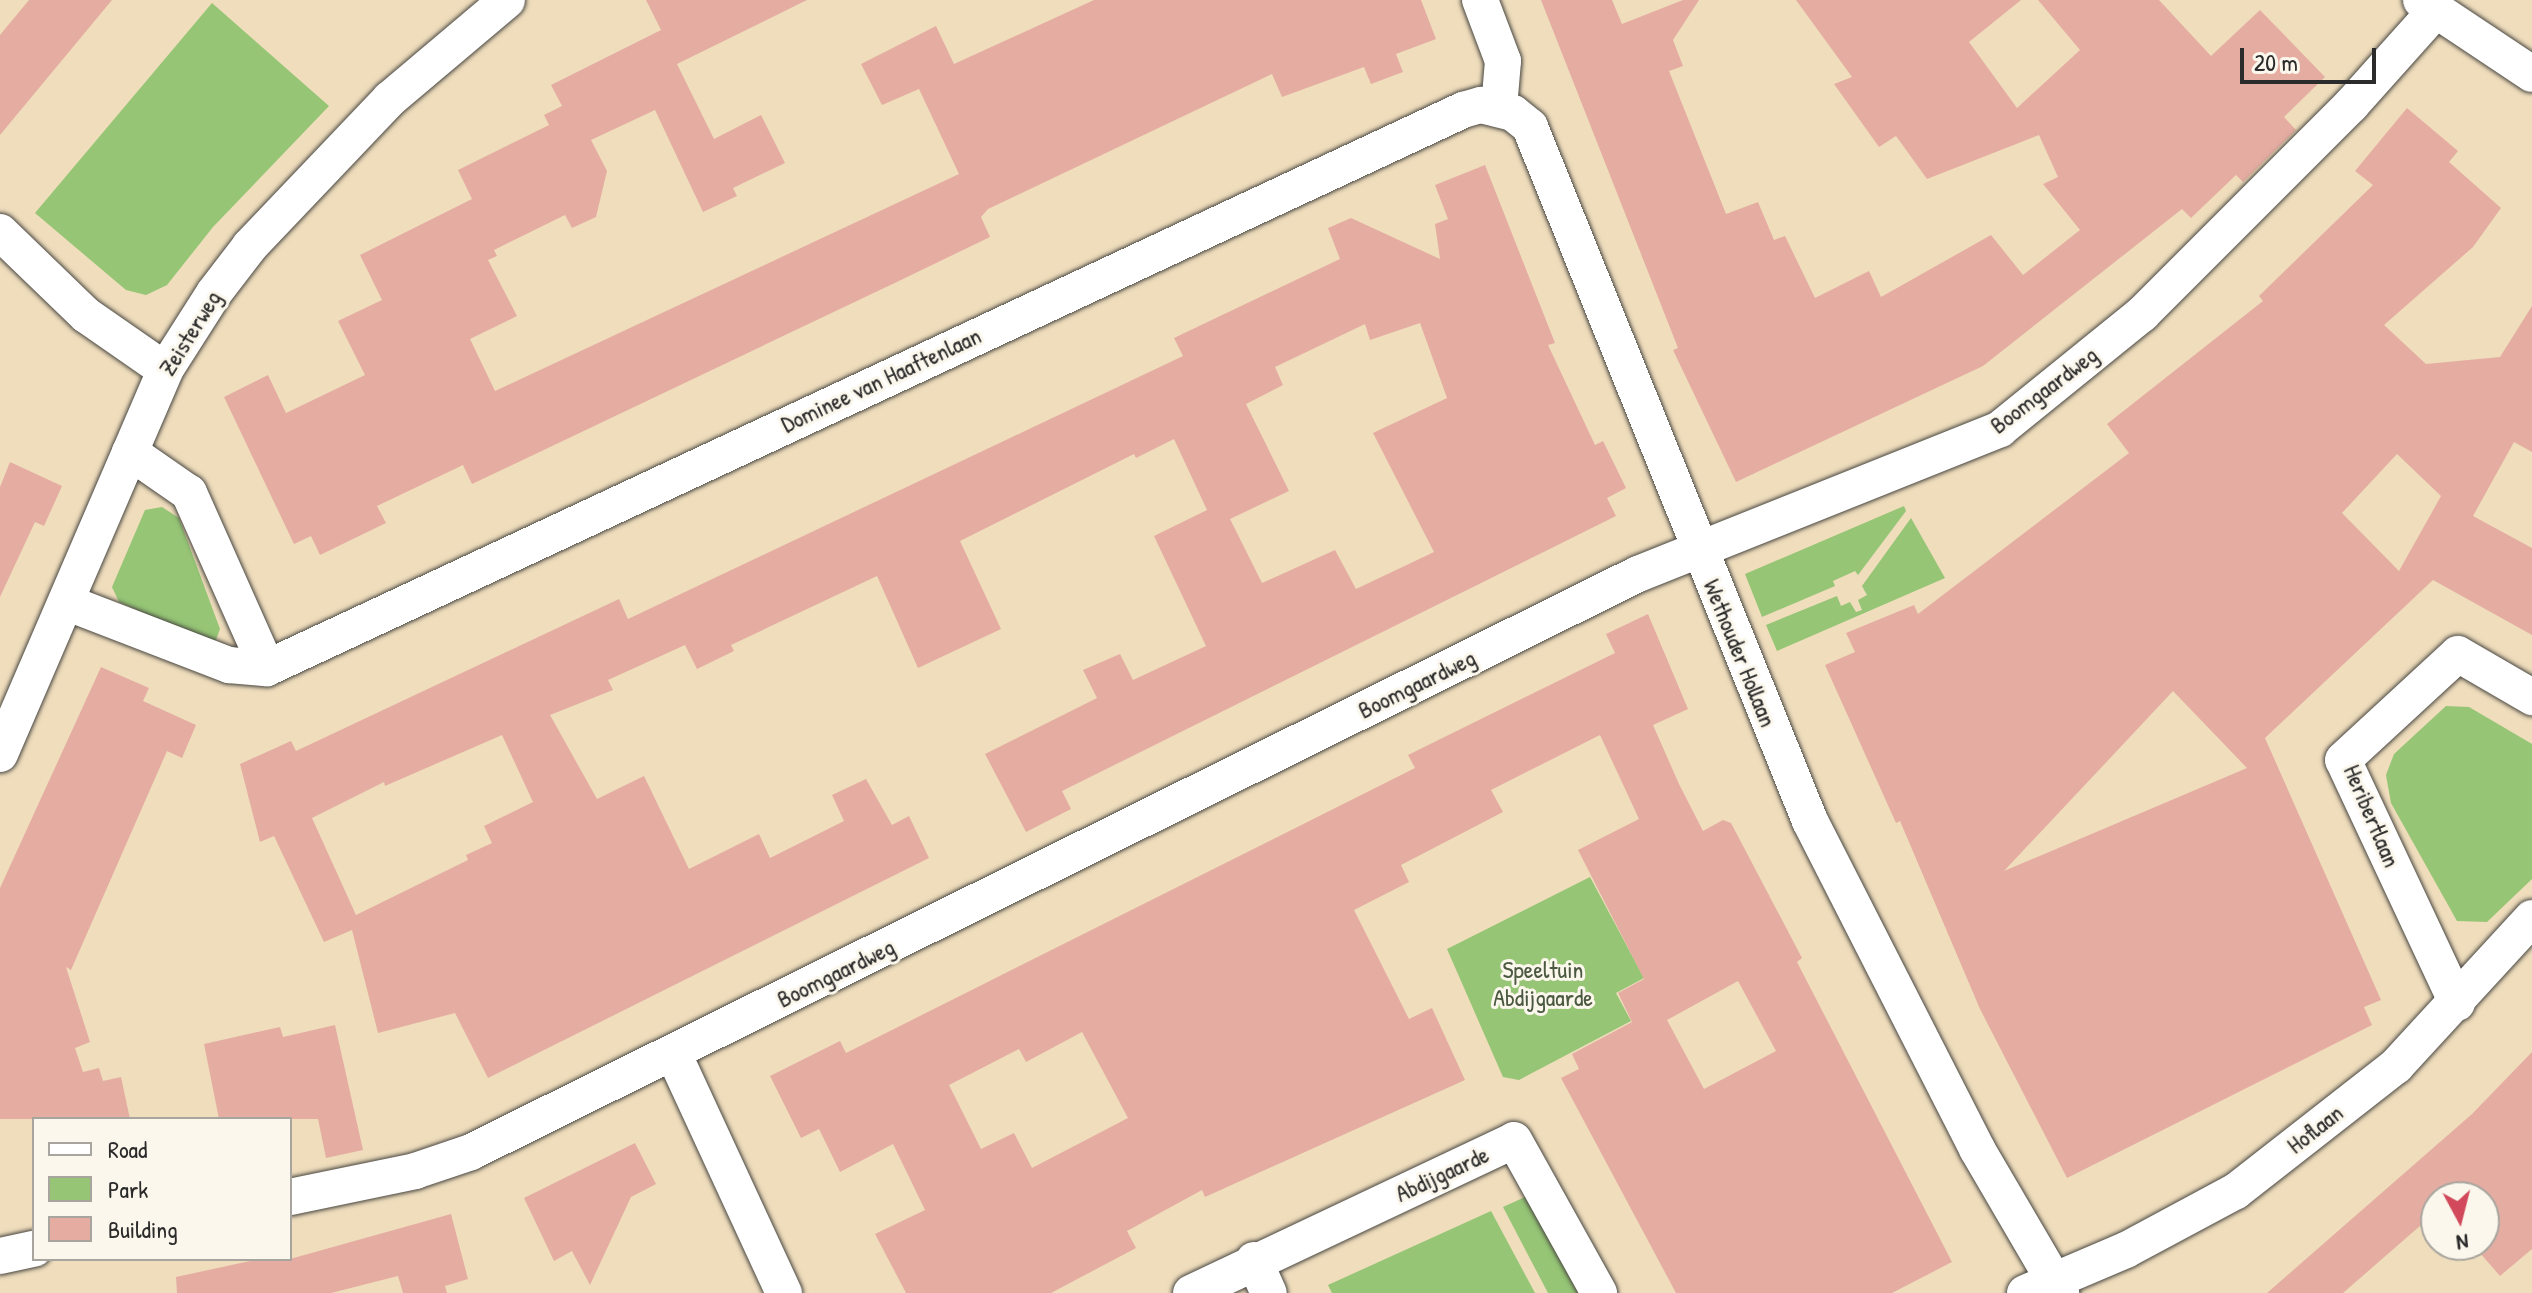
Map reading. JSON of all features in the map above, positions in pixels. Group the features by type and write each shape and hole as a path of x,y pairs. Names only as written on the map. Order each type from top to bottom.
{"street":[{"name":"Zeisterweg","path":"0,754 68,603 165,370 250,246 390,99 507,0"},
{"path":"1480,0 1503,61 1499,108"},
{"path":"2428,6 2532,74"},
{"name":"Boomgaardweg","path":"292,1197 415,1171 471,1152 674,1055 1697,549 2000,429 2142,314 2351,105 2428,6"},
{"name":"Wethouder Hollaan","path":"1499,108 1530,127 1697,549 1810,821 2047,1289"},
{"name":"Dominee van Haaftenlaan","path":"267,668 1320,174 1463,110 1499,108"},
{"path":"0,232 86,315 165,370"},
{"path":"68,603 229,665 267,668 189,493 130,452"},
{"name":"Heribertlaan","path":"2457,1003 2343,760 2458,654 2532,697"},
{"name":"Hoflaan","path":"2047,1289 2236,1191 2396,1066 2532,918"},
{"path":"674,1055 784,1293"},
{"name":"Abdijgaarde","path":"1191,1293 1254,1260 1514,1140 1599,1293"},
{"path":"0,1256 32,1249"},
{"path":"1254,1260 1269,1293"}],"green space":[{"path":"212,3 329,106 213,227 167,285 146,295 126,290 35,213"},
{"path":"1904,506 1906,511 1858,575 1855,571 1833,581 1835,586 1762,617 1745,574"},
{"path":"162,507 179,518 220,629 216,640 204,640 119,602 112,587 145,510"},
{"path":"1911,518 1945,578 1777,651 1766,625 1837,596 1841,606 1850,602 1856,612 1862,610 1858,600 1867,595 1862,586"},
{"path":"2446,706 2469,707 2532,744 2532,879 2487,922 2457,921 2391,803 2386,775 2394,754"},
{"name":"Speeltuin Abdijgaarde","path":"1590,877 1644,978 1616,993 1631,1021 1519,1080 1503,1077 1447,949"},
{"path":"1525,1197 1578,1293 1548,1293 1503,1207"},
{"path":"1491,1211 1535,1293 1332,1293 1328,1285"}],"building":[{"path":"29,0 112,0 0,135 0,35"},
{"path":"646,0 807,0 677,64 714,139 761,115 785,163 733,188 737,196 703,212 655,110 591,140 607,171 596,217 572,228 565,215 494,250 497,256 488,260 517,316 470,339 495,391 959,174 919,89 882,105 861,64 936,26 954,64 1094,0 1421,0 1436,39 1396,54 1403,72 1371,84 1364,67 1282,97 1272,74 988,209 981,217 990,237 901,280 472,484 463,465 377,506 386,523 320,555 311,536 294,544 224,397 268,375 286,413 365,375 338,321 382,300 360,255 472,199 458,170 549,125 544,115 562,106 551,85 661,30"},
{"path":"1541,0 1612,0 1622,24 1683,0 1699,0 1673,40 1683,66 1669,71 1726,214 1758,202 1774,240 1785,236 1815,298 1869,271 1881,297 1991,235 2023,275 2080,230 2043,184 2058,177 2039,135 1927,179 1896,136 1879,147 1834,84 1852,77 1796,0 2021,0 1969,42 2017,108 2080,50 2038,0 2159,0 2211,56 2260,10 2325,77 2284,117 2296,130 2243,182 2236,175 2191,218 2182,209 1983,366 1736,482 1673,350 1678,348"},
{"path":"2407,108 2458,151 2449,162 2501,208 2473,247 2384,325 2426,364 2500,357 2532,306 2532,452 2514,442 2473,516 2532,548 2532,635 2433,580 2265,738 2381,1000 2364,1007 2372,1025 2067,1178 1980,1009 1900,821 1896,823 1825,665 1855,652 1846,633 1914,605 1918,614 2129,453 2107,424 2263,301 2259,296 2373,185 2355,171","holes":["2397,454 2441,496 2399,571 2342,513","2173,691 2247,768 2004,871 2114,754"]},
{"path":"1485,165 1555,343 1548,345 1595,445 1603,441 1626,488 1607,498 1616,516 1062,791 1071,809 1026,832 985,754 1097,698 1083,670 1120,654 1133,680 1206,646 1154,536 1207,510 1174,439 1136,458 1134,454 960,541 1001,629 918,668 877,576 731,645 734,651 697,669 685,645 608,680 613,690 550,715 597,799 644,776 689,869 759,834 770,858 844,821 832,795 866,779 892,825 909,816 929,858 488,1078 455,1013 378,1033 352,930 324,942 274,836 260,842 240,764 291,741 296,751 619,599 628,619 1183,356 1174,338 1340,259 1328,228 1351,218 1440,259 1435,224 1448,219 1435,185","holes":["1420,323 1447,398 1373,433 1434,552 1356,589 1335,550 1262,583 1230,519 1289,491 1246,404 1283,385 1275,367 1365,324 1370,340","502,735 533,802 484,826 492,843 466,855 468,860 356,915 312,818 384,782 385,786"]},
{"path":"10,462 62,486 44,526 35,522 0,597 0,487"},
{"path":"1648,614 1688,709 1653,725 1679,784 1703,831 1723,820 1731,823 1802,958 1797,962 1952,1262 1892,1293 1676,1293 1561,1078 1579,1069 1572,1054 1632,1022 1618,993 1644,979 1578,850 1639,819 1600,735 1491,790 1503,812 1401,865 1409,882 1354,910 1409,1019 1432,1008 1465,1080 1205,1197 1202,1190 1127,1231 1136,1248 1051,1293 906,1293 875,1234 925,1210 893,1144 840,1172 819,1129 801,1138 770,1076 840,1041 846,1053 1415,768 1408,755 1615,653 1606,634","holes":["1738,981 1776,1051 1704,1089 1667,1020","1082,1032 1128,1118 1032,1168 1014,1133 981,1149 949,1085 1019,1049 1026,1062"]},
{"path":"101,667 149,688 143,701 196,725 182,758 167,751 71,970 66,967 90,1042 75,1048 83,1072 99,1068 103,1081 121,1077 130,1117 0,1119 0,888"},
{"path":"335,1025 363,1150 326,1158 318,1119 219,1117 204,1044 280,1027 283,1037"},
{"path":"2532,1052 2532,1249 2500,1276 2487,1261 2500,1261 2500,1181 2420,1181 2420,1226 2343,1293 2267,1293 2472,1114"},
{"path":"635,1143 656,1184 631,1197 590,1285 572,1251 554,1261 524,1198"},
{"path":"451,1214 468,1279 445,1286 447,1293 403,1293 398,1276 331,1293 177,1293 176,1277 250,1261 292,1261 292,1258"}]}
